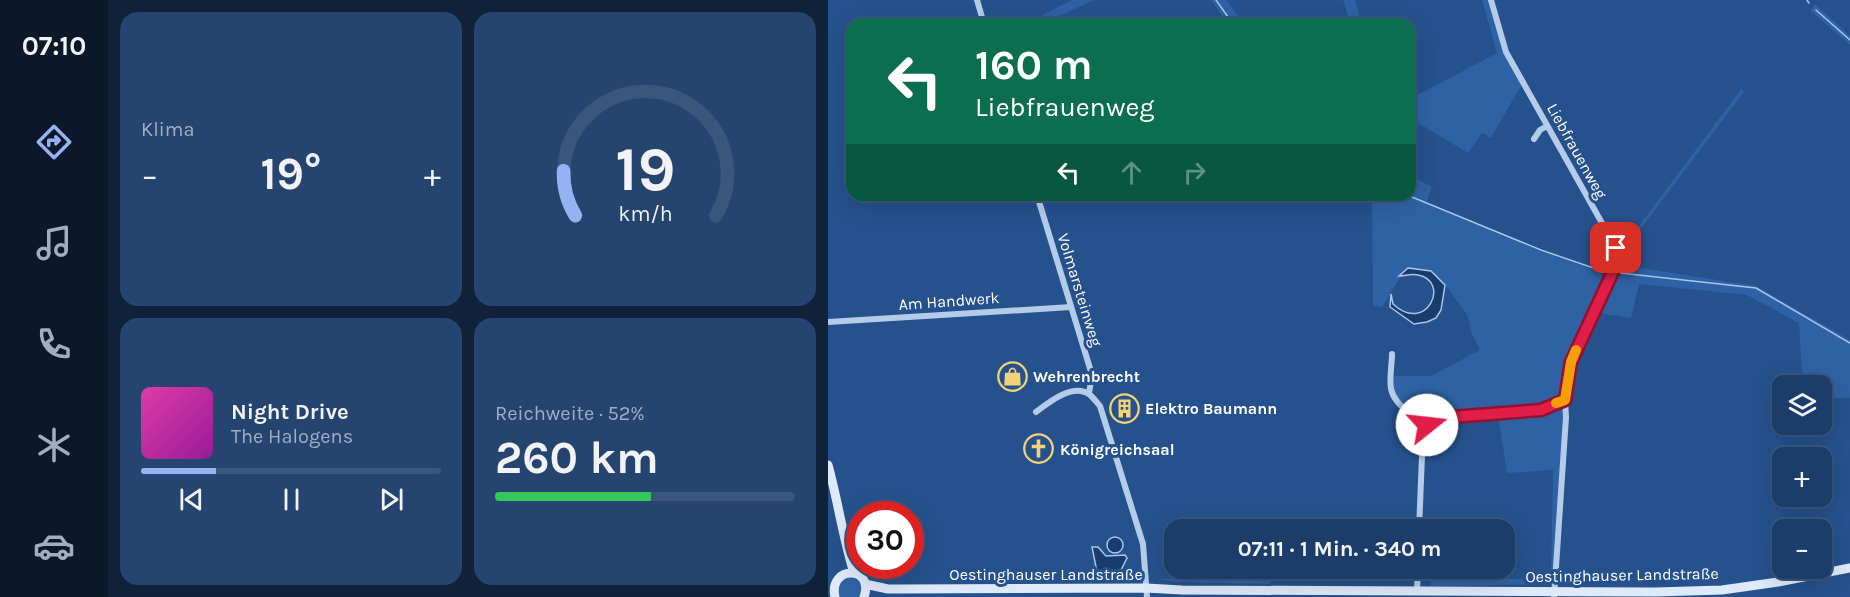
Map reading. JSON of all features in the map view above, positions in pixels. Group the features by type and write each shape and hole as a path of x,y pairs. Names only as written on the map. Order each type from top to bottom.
{"street":[{"path":"977,0 982,18"},
{"name":"Liebfrauenweg","path":"1491,0 1506,52 1618,256 1571,362 1565,400 1566,417 1555,594"},
{"path":"1534,139 1540,130 1547,126"},
{"name":"Volmarsteinweg","path":"1038,201 1092,375 1089,393"},
{"name":"Am Handwerk","path":"828,322 1071,307"},
{"path":"1392,354 1392,391 1396,399 1420,424 1423,432 1419,519"},
{"path":"1036,412 1054,399 1076,391 1089,393 1101,406 1143,544 1146,593"},
{"path":"1420,424 1437,423 1451,417 1541,410 1565,400"},
{"path":"828,465 842,521 846,548 843,574"},
{"name":"Oestinghauser Landstraße","path":"865,584 888,589 950,593 1146,593 1182,590 1555,594 1726,593 1850,568"},
{"path":"832,592 837,578 846,574"},
{"path":"863,579 865,596"},
{"path":"1417,591 1418,579"},
{"name":"Oestinghauser Landstraße","path":"865,596 888,589"}],"shaded area":[{"path":"1072,0 1094,0 1055,18 1037,18"},
{"path":"1211,0 1226,0 1240,18 1224,18"},
{"path":"1343,0 1355,0 1360,18 1349,18"},
{"path":"1482,0 1490,0 1505,53 1523,85 1491,138 1482,133 1468,153 1416,122 1416,96 1497,53"},
{"path":"1815,4 1850,36 1850,45 1811,11"},
{"path":"1742,88 1744,92 1627,247 1624,246"},
{"path":"1416,179 1432,187 1426,204 1541,251 1606,274 1569,362 1564,400 1540,409 1451,416 1436,422 1420,423 1400,402 1394,392 1391,376 1431,376 1480,350 1471,332 1468,316 1441,279 1408,268 1382,307 1373,306 1372,201 1416,201"},
{"path":"1621,265 1756,286 1850,340 1850,398 1832,398 1832,375 1802,375 1799,323 1747,295 1639,284 1631,318 1598,313"},
{"path":"1408,268 1431,271 1445,285 1441,310 1436,318 1414,324 1390,307 1391,294 1393,304 1405,312 1416,313 1425,310 1431,303 1434,295 1433,286 1428,279 1416,274 1399,276"},
{"path":"1564,402 1553,584 1431,586 1431,579 1551,579 1553,470 1507,473 1498,414 1541,411"},
{"path":"1115,537 1123,545 1115,553 1107,545"},
{"path":"1092,547 1098,547 1106,556 1125,555 1127,558 1120,572 1101,574 1097,572"},
{"path":"846,577 846,579 859,581 862,589 860,597 839,597 837,584"},
{"path":"1158,579 1272,579 1269,584 1179,582"}],"waterway":[{"path":"1216,0 1229,18"},
{"path":"1816,10 1850,40"},
{"path":"1416,199 1541,250 1605,272"},
{"path":"1620,273 1756,288 1850,343"}],"slow traffic":[{"path":"1556,403 1565,400 1571,362 1576,350"}],"place":[{"name":"Wehrenbrecht","path":"1012,376"},
{"name":"Elektro Baumann","path":"1124,408"},
{"name":"Königreichsaal","path":"1039,449"}],"route":[{"path":"1427,425 1451,417 1541,410 1565,400 1571,362 1616,265 1618,256 1616,248"}]}
